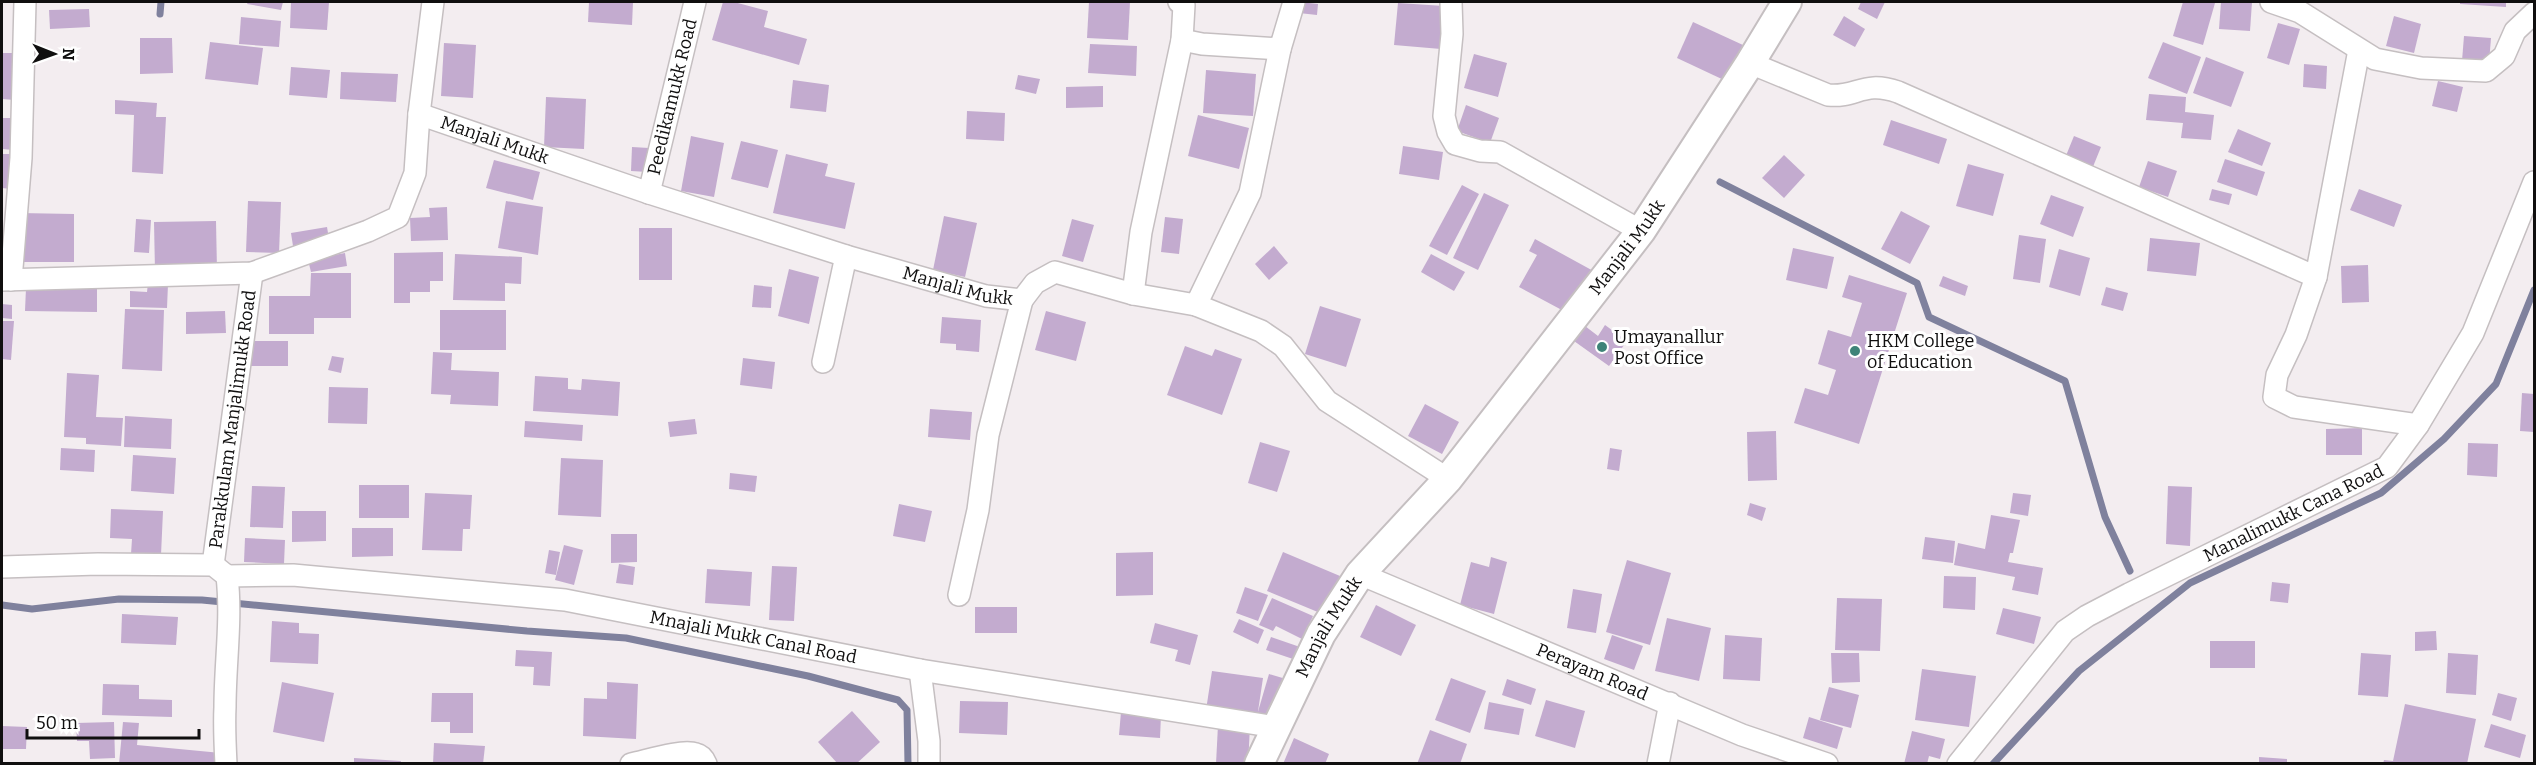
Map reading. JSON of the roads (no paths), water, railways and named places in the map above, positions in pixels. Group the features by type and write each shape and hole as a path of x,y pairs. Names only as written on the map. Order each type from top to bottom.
{"street":[{"path":"25,2 21,158 6,280 252,273 368,231 398,217 416,173 419,114 433,2"},
{"name":"Peedikamukk Road","path":"649,193 695,2"},
{"path":"1133,294 1141,232 1182,40 1184,5 1179,2"},
{"path":"1196,305 1250,193 1280,49 1294,2"},
{"path":"1451,2 1452,34 1444,116 1448,132 1455,144 1480,151 1500,152 1641,231"},
{"name":"Manjali Mukk","path":"1259,764 1321,634 1360,574 1448,479 1641,231 1787,2"},
{"path":"2271,2 2300,12 2375,59 2401,65 2450,70 2486,71 2504,56 2515,31 2535,13"},
{"path":"1182,40 1202,44 1280,49"},
{"path":"2359,50 2316,277 2296,335 2277,375 2274,397 2294,407 2418,425"},
{"path":"1750,63 1828,95 1841,96 1868,87 1883,87 1899,92 2316,277"},
{"name":"Manjali Mukk","path":"419,114 649,193 846,256 986,296 1022,300 1035,283 1055,272 1133,294 1196,305 1262,331 1283,346 1327,401 1448,479"},
{"name":"Manalimukk Cana Road","path":"1958,764 2065,632 2087,616 2387,467 2418,425 2473,333 2535,182"},
{"path":"823,362 846,256"},
{"name":"Parakkulam Manjalimukk Road","path":"226,764 225,707 229,617 223,576 252,273"},
{"path":"959,595 978,510 988,435 1022,300"},
{"name":"Mnajali Mukk Canal Road","path":"2,567 98,564 223,576 293,576 566,600 920,670 1276,727"},
{"name":"Perayam Road","path":"1360,574 1742,735 1827,764"},
{"path":"920,670 929,741 929,764"},
{"path":"1658,764 1670,703"},
{"path":"631,764 685,753 696,754 704,759 706,764"}],"waterway":[{"path":"160,14 161,2"},
{"path":"1720,182 1917,283 1929,317 2065,381 2105,517 2130,571"},
{"path":"1993,764 2079,671 2190,583 2381,493 2444,439 2496,384 2534,290"},
{"path":"2,605 32,609 119,599 202,600 527,631 626,638 808,676 898,700 907,710 908,764"}],"place":[{"name":"Umayanallur Post Office","path":"1602,347"},
{"name":"HKM College of Education","path":"1855,351"}]}
